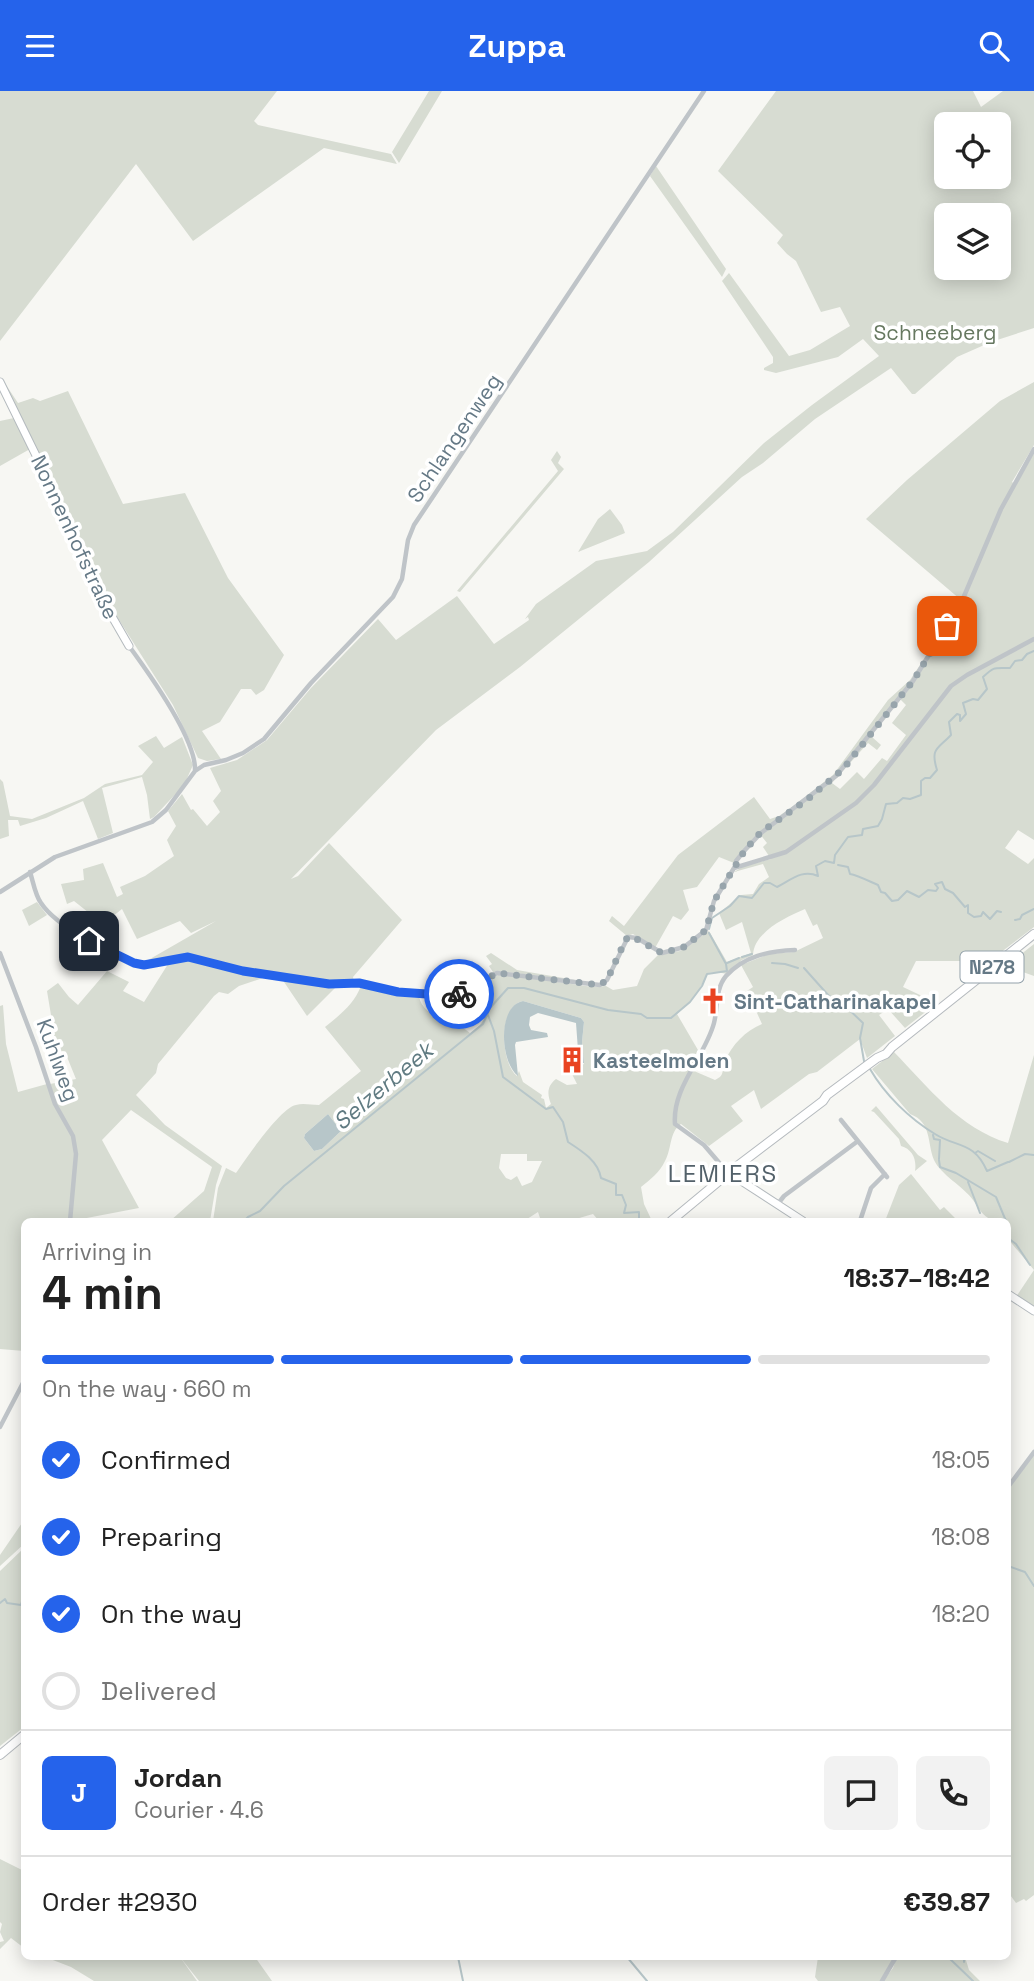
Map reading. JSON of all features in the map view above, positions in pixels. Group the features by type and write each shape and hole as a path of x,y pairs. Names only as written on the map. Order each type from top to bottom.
{"main road":[{"name":"N278","path":"676,1218 830,1098 883,1050 892,1047 1034,934"},
{"path":"0,1755 21,1738"}],"street":[{"name":"Schlangenweg","path":"0,892 55,857 152,822 166,810 195,771 204,765 243,753 264,739 311,683 393,597 402,579 408,540 414,525 704,91"},
{"name":"Nonnenhofstraße","path":"0,382 52,488 91,580 130,646 166,699 195,762 195,771"},
{"path":"30,872 38,899 54,916 89,941 134,963 148,965 188,957 243,971 329,984 359,983 398,992 454,995 497,973 600,985 607,980 628,937 637,938 662,953 684,947 699,935 706,928 714,901 745,850 761,832 836,776 913,681 962,601 1001,509 1034,449"},
{"path":"736,867 786,852 856,803 874,785 951,686 1034,639"},
{"path":"195,762 204,765"},
{"path":"795,950 748,958 724,979 719,991 713,1027 679,1098 676,1124 699,1140 731,1175 798,1218"},
{"name":"Kuhlweg","path":"0,953 37,1047 55,1104 73,1136 76,1154 70,1218"},
{"path":"841,1120 886,1176 871,1188 861,1218"},
{"path":"777,1205 784,1196 858,1141"},
{"path":"1011,1296 1034,1311"},
{"path":"0,1427 21,1387"},
{"path":"1011,1483 1034,1452"},
{"path":"882,1981 894,1960"}],"green space":[{"path":"0,91 277,91 254,121 258,125 391,154 397,164 324,148 193,241 136,164 0,341"},
{"path":"429,91 442,91 399,163 392,152"},
{"name":"Schneeberg","path":"776,91 973,91 981,107 1003,91 1034,91 1034,328 957,357 915,394 912,394 891,368 815,419 763,463 742,477 649,562 520,667 436,730 291,879 298,876 329,843 402,920 353,977 354,982 299,978 189,955 143,963 216,921 191,933 180,921 137,939 122,909 103,924 74,901 67,904 61,884 84,880 83,869 103,863 117,897 123,894 120,887 145,876 174,856 167,840 176,826 168,811 182,794 191,810 193,809 207,826 220,812 213,801 221,791 210,768 237,760 267,740 311,688 378,619 396,640 457,596 494,644 529,620 528,617 525,619 536,604 596,561 647,551 673,532 764,443 879,356 863,339 838,357 776,373 764,370 773,363 773,357 722,281 729,273 789,356 810,350 850,326 840,307 821,312 796,261 777,243 783,235 718,171"},
{"path":"656,166 726,269 722,277 650,176"},
{"path":"1034,382 1034,445 1012,482 1016,485 1034,453 1034,840 1018,830 1005,848 1028,864 1034,858 1034,927 983,966 976,961 916,961 903,987 920,995 933,1006 905,1028 888,1009 879,1015 895,1036 867,1058 860,1039 817,1072 809,1074 761,1109 754,1090 731,1106 743,1121 709,1146 681,1124 677,1127 663,1165 641,1187 644,1204 651,1218 596,1218 593,1214 579,1218 540,1218 538,1212 529,1218 213,1218 218,1188 226,1168 236,1173 264,1135 289,1108 299,1104 319,1105 361,1071 325,1027 350,1004 361,986 389,993 419,996 427,1010 443,1018 448,998 457,998 500,974 593,987 606,986 613,990 637,986 644,969 658,955 680,951 709,931 727,962 751,953 742,922 726,930 719,913 741,895 753,894 759,884 769,877 763,864 734,872 744,866 771,859 763,847 767,843 759,833 734,863 719,857 697,887 683,890 689,910 681,920 673,916 655,948 633,934 627,936 609,921 612,916 624,926 678,855 754,797 770,819 792,807 833,775 888,700 910,680 922,662 913,679 864,740 874,731 872,737 881,745 877,750 868,743 832,783 840,789 857,772 864,779 882,758 887,761 906,735 892,723 906,705 900,699 928,661 925,659 961,600 866,519 907,480 1000,401","holes":["805,909 813,926 817,924 823,938 794,952 769,954 741,965 753,987 747,991 762,1024 750,1030 735,1044 718,1078 715,1080 694,1071 694,1058 698,1050 677,1014 696,995 708,973 727,974 742,960 753,955 759,939 772,926","523,1001 581,1018 584,1022 584,1064 570,1070 577,1084 567,1085 556,1079 549,1087 551,1104 546,1108 542,1095 523,1082 519,1071 517,1076 507,1059 504,1035 506,1023 515,1005","471,1007 486,1015 480,1025 470,1033 458,1024","328,1114 341,1131 322,1149 314,1151 304,1138 305,1134","501,1154 527,1154 527,1161 542,1161 532,1182 522,1186 517,1176 511,1180 506,1178 499,1168"]},
{"path":"1,384 6,385 18,403 33,398 40,401 68,391 123,504 185,493 228,578 284,655 264,690 256,695 251,689 241,689 220,722 202,731 221,759 207,761 198,758 173,705 93,579 36,447"},
{"path":"14,418 30,449 0,466 0,421"},
{"path":"557,451 561,457 558,463 564,469 460,592 457,591 558,471 551,460"},
{"path":"610,509 625,533 578,552 598,519"},
{"path":"156,736 164,748 182,737 193,765 184,785 154,817 150,819 142,777 102,788 113,833 98,839 83,801 46,818 20,826 18,820 8,820 9,836 0,839 0,779 3,782 10,816 32,819 84,798 105,784 142,775 153,762 138,746"},
{"path":"37,902 47,915 29,926 22,910"},
{"path":"1034,944 1034,976 1006,966"},
{"path":"491,953 517,970 581,981 493,972 489,966 492,964 486,956"},
{"path":"187,958 266,977 239,986 228,994 219,992 214,996 136,1095 165,1125 222,1166 210,1218 173,1218 204,1191 212,1167 131,1110 102,1140 139,1208 87,1218 71,1218 75,1138 55,1101 50,1084 76,1079 65,1052 45,1045 53,1027 47,991 58,983 78,1005 107,971 129,982 123,991 144,1002 170,961"},
{"path":"282,979 337,986 307,1016"},
{"path":"3,1005 6,1044 18,1092 47,1084 71,1131 75,1154 69,1218 21,1218 21,1351 0,1349 0,1006"},
{"path":"894,1052 960,1117 974,1128 1008,1143 1034,1055 1034,1270 1011,1243 1011,1218 986,1216 969,1195 941,1170 934,1160 928,1134 922,1122 910,1114 872,1069"},
{"path":"876,1106 918,1155 927,1161 915,1171 911,1152 901,1146 899,1139 871,1111"},
{"path":"911,1174 940,1210 944,1207 955,1218 886,1218 899,1185"},
{"path":"1034,1270 1034,1308 1016,1297"},
{"path":"1034,1452 1034,1895 1026,1901 1024,1899 1016,1903 1011,1896 1011,1484"},
{"path":"21,1524 21,1547 0,1566 0,1555"},
{"path":"21,1551 21,1729 0,1746 0,1571"},
{"path":"0,1859 21,1870 21,1946 11,1938 0,1949 0,1942 4,1941 0,1922"},
{"path":"53,1960 182,1960 197,1981 94,1981"},
{"path":"182,1960 257,1960 272,1981 199,1981"},
{"path":"818,1960 892,1960 881,1981 818,1981 815,1977"},
{"path":"896,1960 966,1960 969,1970 980,1981 883,1981"}],"shaded area":[{"path":"523,1001 581,1018 584,1022 584,1063 579,1064 576,1023 538,1013 530,1017 531,1030 547,1033 548,1037 516,1042 518,1076 508,1059 504,1035 509,1013 515,1005"},
{"path":"328,1114 341,1131 322,1149 314,1151 304,1138 305,1134"}],"waterway":[{"name":"Selzerbeek","path":"709,929 712,918 739,896 752,898 764,883 777,887 802,874 818,876 816,866 825,861 834,863 835,855 848,837 862,835 863,829 878,826 886,804 921,795 921,781 930,778 937,770 934,757 936,749 951,735 949,722 957,714 960,715 960,721 966,714 963,703 978,700 987,689 983,677 995,668 1010,668 1015,661 1022,660 1034,651"},
{"path":"838,865 848,867 850,874 878,885 881,892 892,901 898,900 907,891 919,897 928,890 936,891 938,888 935,884 942,882 945,889 953,893 965,907 968,905 968,913 974,917 981,916 983,912 990,919 997,911 1001,912"},
{"path":"1015,920 1034,909"},
{"name":"Selzerbeek","path":"247,1218 260,1211 284,1186 483,1024 490,1008 508,988 524,988 608,1010 641,1014 647,1018 671,1018 690,1002 707,974 727,971 709,933"},
{"path":"742,957 752,954"},
{"path":"727,963 739,958"},
{"path":"772,963 798,968"},
{"path":"804,968 829,996 841,1002 863,1023 860,1038 864,1061"},
{"path":"488,1015 503,1077 546,1109 553,1107 563,1122 568,1142 593,1162 601,1178 616,1184 616,1195 622,1195 626,1205 624,1213 639,1212 639,1218"},
{"path":"870,1069 907,1114 935,1134 971,1150 987,1171 1008,1162"},
{"path":"933,1135 934,1139 940,1140 939,1159"},
{"path":"975,1153 978,1151 995,1161"},
{"path":"1009,1162 1025,1154 1034,1155"},
{"path":"939,1160 940,1167 956,1173 996,1197 1005,1218"},
{"path":"968,1182 980,1213"},
{"path":"1011,1240 1030,1265"},
{"path":"1011,1567 1025,1572 1034,1586"},
{"name":"Selzerbeek","path":"0,1603 5,1599 7,1603 21,1605"},
{"path":"459,1960 463,1981"},
{"path":"630,1960 647,1981"},
{"path":"951,1960 973,1981"}],"way so far":[{"path":"459,994 497,973 600,985 607,980 626,939 631,936 662,953 684,947 706,930 714,901 745,850 761,832 808,799 843,769 913,681 947,626"}],"place":[{"name":"Sint-Catharinakapel","path":"713,1001"},
{"name":"Kasteelmolen","path":"572,1060"}],"district":[{"name":"LEMIERS","path":"723,1173"}],"route":[{"path":"89,941 134,963 144,965 188,957 243,971 329,984 359,983 398,992 459,994"}]}
